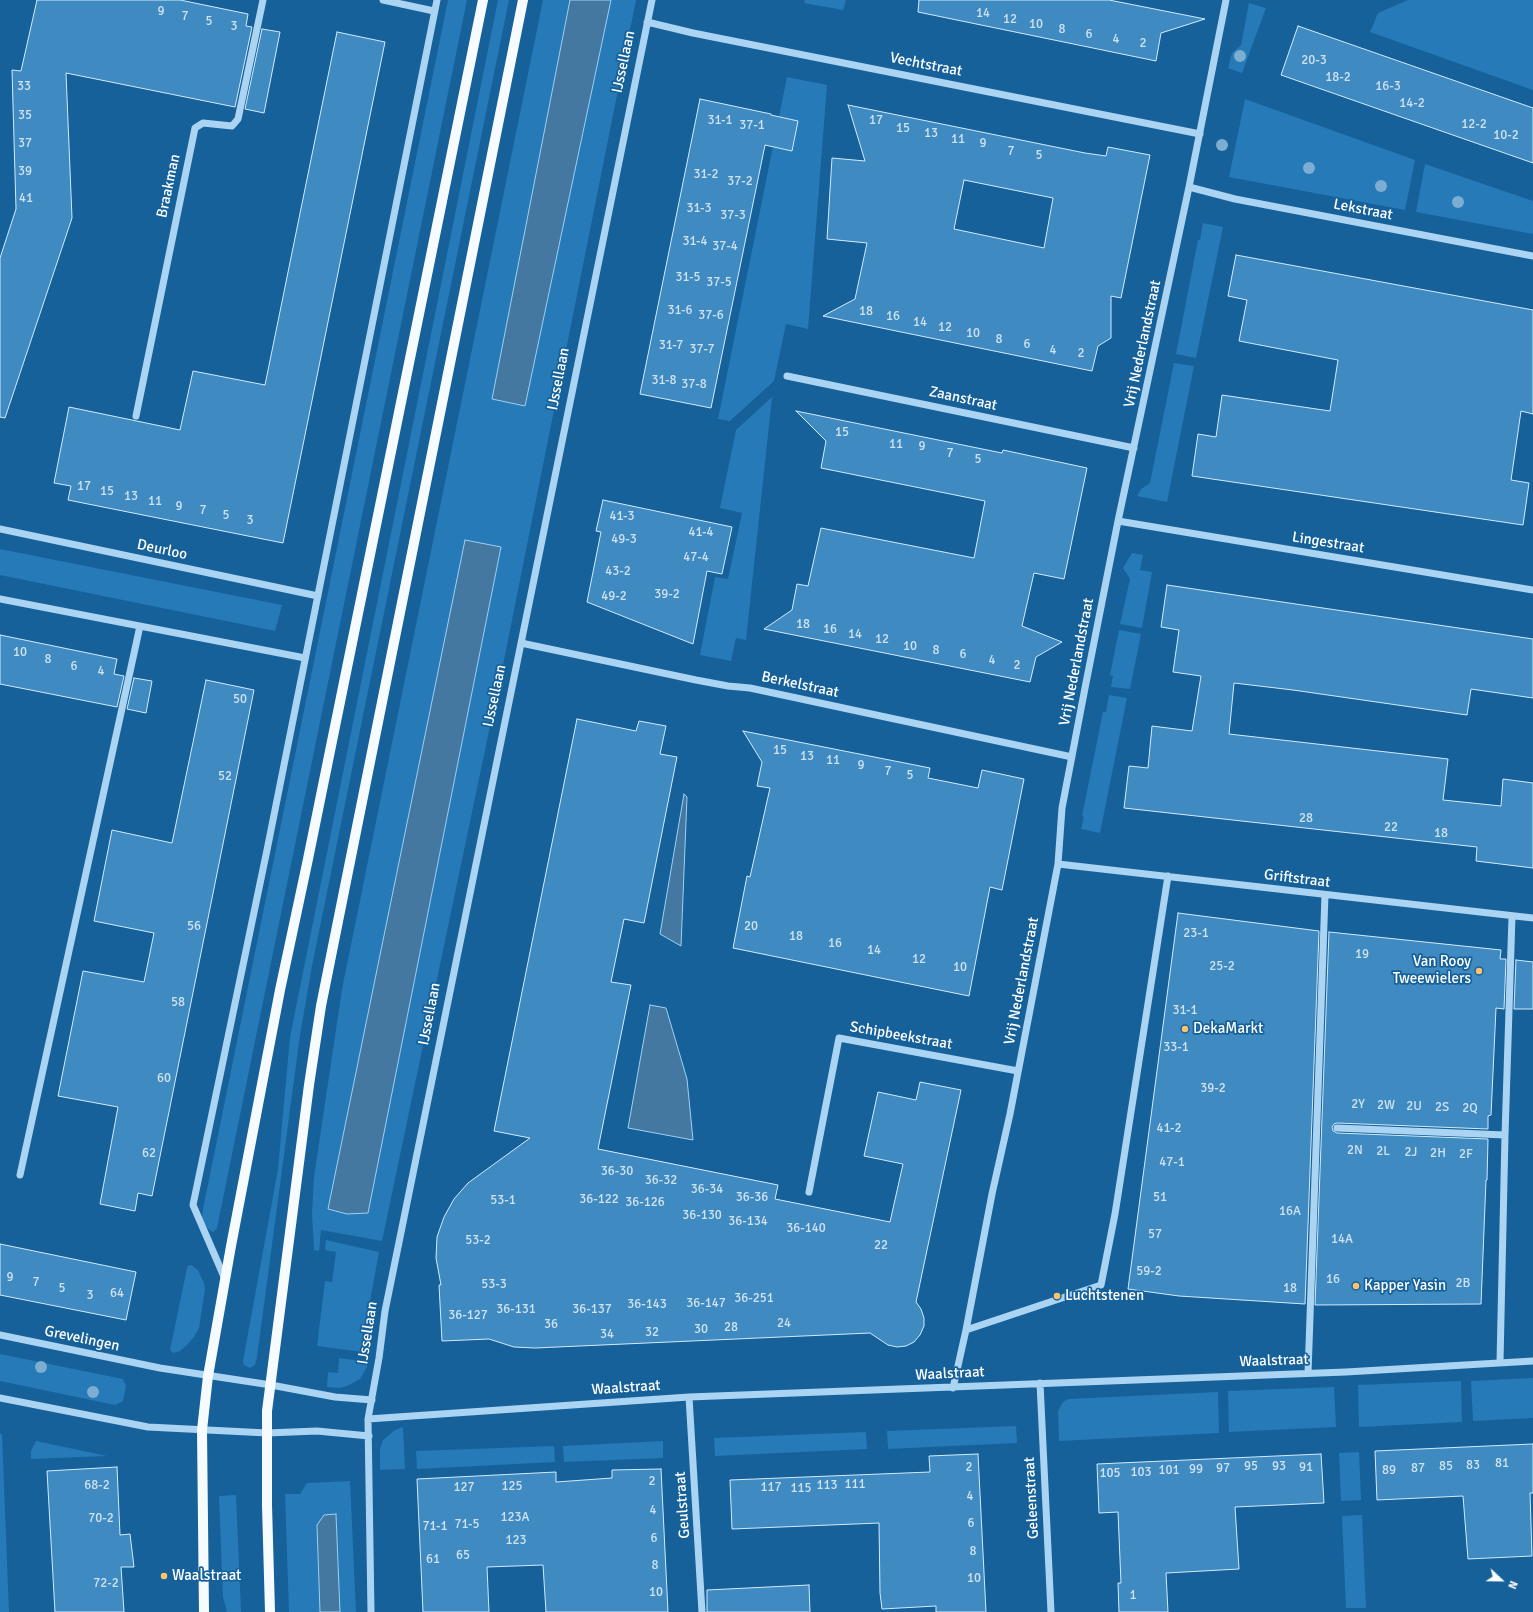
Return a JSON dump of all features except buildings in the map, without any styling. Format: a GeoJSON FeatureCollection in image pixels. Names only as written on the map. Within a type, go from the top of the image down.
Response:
{"type":"FeatureCollection","features":[{"type":"Feature","properties":{"kind":"main road"},"geometry":{"type":"LineString","coordinates":[[204,1612],[202,1430],[208,1376],[280,990],[312,844],[483,0]]}},
{"type":"Feature","properties":{"kind":"main road"},"geometry":{"type":"LineString","coordinates":[[270,1612],[267,1505],[267,1411],[309,1085],[321,1006],[523,0]]}},
{"type":"Feature","properties":{"kind":"street","name":"Braakman"},"geometry":{"type":"LineString","coordinates":[[136,416],[195,128],[204,123],[232,126],[238,119],[263,0]]}},
{"type":"Feature","properties":{"kind":"street"},"geometry":{"type":"LineString","coordinates":[[383,0],[434,11]]}},
{"type":"Feature","properties":{"kind":"street"},"geometry":{"type":"LineString","coordinates":[[225,1280],[193,1205],[267,850],[437,0]]}},
{"type":"Feature","properties":{"kind":"street","name":"IJssellaan"},"geometry":{"type":"LineString","coordinates":[[372,1612],[368,1419],[379,1358],[385,1311],[652,0]]}},
{"type":"Feature","properties":{"kind":"street","name":"Vrij Nederlandstraat"},"geometry":{"type":"LineString","coordinates":[[953,1388],[1010,1114],[1058,864],[1062,808],[1118,521],[1200,134],[1226,0]]}},
{"type":"Feature","properties":{"kind":"street","name":"Vechtstraat"},"geometry":{"type":"LineString","coordinates":[[647,22],[693,33],[1200,134]]}},
{"type":"Feature","properties":{"kind":"street","name":"Lekstraat"},"geometry":{"type":"LineString","coordinates":[[1189,187],[1235,199],[1533,256]]}},
{"type":"Feature","properties":{"kind":"street","name":"Zaanstraat"},"geometry":{"type":"LineString","coordinates":[[787,376],[1134,448]]}},
{"type":"Feature","properties":{"kind":"street","name":"Lingestraat"},"geometry":{"type":"LineString","coordinates":[[1118,521],[1533,590]]}},
{"type":"Feature","properties":{"kind":"street","name":"Deurloo"},"geometry":{"type":"LineString","coordinates":[[0,529],[318,596]]}},
{"type":"Feature","properties":{"kind":"street"},"geometry":{"type":"LineString","coordinates":[[0,600],[305,658]]}},
{"type":"Feature","properties":{"kind":"street"},"geometry":{"type":"LineString","coordinates":[[20,1175],[140,626]]}},
{"type":"Feature","properties":{"kind":"street","name":"Berkelstraat"},"geometry":{"type":"LineString","coordinates":[[521,643],[716,684],[750,688],[1072,756]]}},
{"type":"Feature","properties":{"kind":"street","name":"Griftstraat"},"geometry":{"type":"LineString","coordinates":[[1058,864],[1326,896],[1533,918]]}},
{"type":"Feature","properties":{"kind":"street"},"geometry":{"type":"LineString","coordinates":[[966,1330],[1101,1285],[1116,1206],[1168,876]]}},
{"type":"Feature","properties":{"kind":"street"},"geometry":{"type":"LineString","coordinates":[[1308,1373],[1326,896]]}},
{"type":"Feature","properties":{"kind":"street"},"geometry":{"type":"LineString","coordinates":[[1500,1362],[1512,916]]}},
{"type":"Feature","properties":{"kind":"street","name":"Schipbeekstraat"},"geometry":{"type":"LineString","coordinates":[[809,1192],[839,1038],[1018,1071]]}},
{"type":"Feature","properties":{"kind":"street"},"geometry":{"type":"LineString","coordinates":[[1338,1128],[1505,1135]]}},
{"type":"Feature","properties":{"kind":"street","name":"Grevelingen"},"geometry":{"type":"LineString","coordinates":[[0,1335],[160,1368],[208,1376]]}},
{"type":"Feature","properties":{"kind":"street","name":"Waalstraat"},"geometry":{"type":"LineString","coordinates":[[368,1419],[689,1397],[953,1388],[1040,1383],[1308,1373],[1533,1361]]}},
{"type":"Feature","properties":{"kind":"street"},"geometry":{"type":"LineString","coordinates":[[208,1376],[271,1385],[335,1397],[372,1400]]}},
{"type":"Feature","properties":{"kind":"street","name":"Geleenstraat"},"geometry":{"type":"LineString","coordinates":[[1040,1383],[1051,1612]]}},
{"type":"Feature","properties":{"kind":"street","name":"Geulstraat"},"geometry":{"type":"LineString","coordinates":[[689,1397],[702,1612]]}},
{"type":"Feature","properties":{"kind":"street"},"geometry":{"type":"LineString","coordinates":[[0,1398],[148,1427],[267,1433],[317,1431],[369,1436]]}},
{"type":"Feature","properties":{"kind":"shaded area"},"geometry":{"type":"Polygon","coordinates":[[[448,0],[467,0],[217,1228],[213,1232],[208,1229],[205,1224],[202,1217],[203,1209],[448,0]]]}},
{"type":"Feature","properties":{"kind":"shaded area"},"geometry":{"type":"Polygon","coordinates":[[[498,0],[509,0],[312,966],[300,1035],[257,1357],[255,1365],[250,1368],[244,1365],[243,1361],[278,1169],[290,1037],[498,0]]]}},
{"type":"Feature","properties":{"kind":"shaded area"},"geometry":{"type":"Polygon","coordinates":[[[543,0],[570,0],[492,399],[525,406],[611,0],[636,0],[505,655],[382,1241],[321,1230],[319,1251],[314,1250],[312,1213],[314,1177],[342,989],[543,0]],[[465,541],[328,1209],[347,1214],[368,1213],[501,548],[465,541]]]}},
{"type":"Feature","properties":{"kind":"shaded area"},"geometry":{"type":"Polygon","coordinates":[[[570,0],[611,0],[525,406],[492,399],[570,0]]]}},
{"type":"Feature","properties":{"kind":"shaded area"},"geometry":{"type":"Polygon","coordinates":[[[805,0],[846,0],[843,10],[804,3],[805,0]]]}},
{"type":"Feature","properties":{"kind":"shaded area"},"geometry":{"type":"Polygon","coordinates":[[[1408,0],[1533,0],[1533,90],[1370,32],[1378,13],[1408,0]]]}},
{"type":"Feature","properties":{"kind":"shaded area"},"geometry":{"type":"Polygon","coordinates":[[[1249,3],[1266,8],[1242,73],[1228,68],[1232,53],[1241,45],[1249,3]]]}},
{"type":"Feature","properties":{"kind":"shaded area"},"geometry":{"type":"Polygon","coordinates":[[[787,77],[827,85],[808,329],[786,324],[774,381],[730,421],[718,419],[787,77]]]}},
{"type":"Feature","properties":{"kind":"shaded area"},"geometry":{"type":"Polygon","coordinates":[[[1245,99],[1415,160],[1405,210],[1229,177],[1245,99]]]}},
{"type":"Feature","properties":{"kind":"shaded area"},"geometry":{"type":"Polygon","coordinates":[[[1425,164],[1533,201],[1533,234],[1416,212],[1425,164]]]}},
{"type":"Feature","properties":{"kind":"shaded area"},"geometry":{"type":"Polygon","coordinates":[[[1203,223],[1223,227],[1196,358],[1176,354],[1198,240],[1200,240],[1203,223]]]}},
{"type":"Feature","properties":{"kind":"shaded area"},"geometry":{"type":"Polygon","coordinates":[[[1174,363],[1194,366],[1167,502],[1137,496],[1141,489],[1150,483],[1174,363]]]}},
{"type":"Feature","properties":{"kind":"shaded area"},"geometry":{"type":"Polygon","coordinates":[[[772,397],[746,640],[736,638],[731,661],[700,655],[715,577],[728,579],[742,513],[720,508],[736,430],[772,397]]]}},
{"type":"Feature","properties":{"kind":"shaded area"},"geometry":{"type":"Polygon","coordinates":[[[465,540],[501,547],[368,1213],[347,1214],[328,1209],[465,540]]]}},
{"type":"Feature","properties":{"kind":"shaded area"},"geometry":{"type":"Polygon","coordinates":[[[0,549],[282,605],[275,631],[0,575],[0,549]]]}},
{"type":"Feature","properties":{"kind":"shaded area"},"geometry":{"type":"Polygon","coordinates":[[[1132,553],[1143,555],[1140,570],[1152,572],[1142,628],[1120,624],[1130,579],[1123,568],[1132,553]]]}},
{"type":"Feature","properties":{"kind":"shaded area"},"geometry":{"type":"Polygon","coordinates":[[[1119,630],[1141,634],[1130,689],[1111,687],[1113,676],[1110,675],[1119,630]]]}},
{"type":"Feature","properties":{"kind":"shaded area"},"geometry":{"type":"Polygon","coordinates":[[[1109,695],[1127,698],[1100,833],[1081,829],[1084,817],[1082,816],[1103,712],[1106,712],[1109,695]]]}},
{"type":"Feature","properties":{"kind":"shaded area"},"geometry":{"type":"Polygon","coordinates":[[[684,794],[687,797],[681,946],[660,934],[684,794]]]}},
{"type":"Feature","properties":{"kind":"shaded area"},"geometry":{"type":"Polygon","coordinates":[[[650,1005],[666,1008],[687,1079],[693,1140],[628,1128],[650,1005]]]}},
{"type":"Feature","properties":{"kind":"shaded area"},"geometry":{"type":"Polygon","coordinates":[[[326,1240],[379,1252],[364,1334],[372,1343],[370,1353],[317,1346],[325,1281],[332,1282],[336,1252],[325,1250],[326,1240]]]}},
{"type":"Feature","properties":{"kind":"shaded area"},"geometry":{"type":"Polygon","coordinates":[[[191,1265],[198,1270],[205,1289],[199,1328],[187,1345],[180,1351],[173,1353],[170,1350],[187,1268],[191,1265]]]}},
{"type":"Feature","properties":{"kind":"shaded area"},"geometry":{"type":"Polygon","coordinates":[[[0,1354],[123,1379],[126,1386],[123,1401],[115,1405],[0,1381],[0,1354]]]}},
{"type":"Feature","properties":{"kind":"shaded area"},"geometry":{"type":"Polygon","coordinates":[[[339,1358],[368,1362],[367,1367],[360,1379],[347,1386],[339,1388],[327,1387],[328,1372],[338,1373],[339,1358]]]}},
{"type":"Feature","properties":{"kind":"shaded area"},"geometry":{"type":"Polygon","coordinates":[[[1533,1378],[1533,1418],[1473,1421],[1471,1381],[1533,1378]]]}},
{"type":"Feature","properties":{"kind":"shaded area"},"geometry":{"type":"Polygon","coordinates":[[[1461,1381],[1462,1422],[1359,1427],[1358,1385],[1461,1381]]]}},
{"type":"Feature","properties":{"kind":"shaded area"},"geometry":{"type":"Polygon","coordinates":[[[1334,1387],[1336,1427],[1229,1432],[1228,1391],[1334,1387]]]}},
{"type":"Feature","properties":{"kind":"shaded area"},"geometry":{"type":"Polygon","coordinates":[[[1218,1392],[1219,1433],[1059,1441],[1058,1412],[1062,1403],[1068,1399],[1218,1392]]]}},
{"type":"Feature","properties":{"kind":"shaded area"},"geometry":{"type":"Polygon","coordinates":[[[1016,1426],[1017,1443],[888,1449],[887,1431],[1016,1426]]]}},
{"type":"Feature","properties":{"kind":"shaded area"},"geometry":{"type":"Polygon","coordinates":[[[403,1427],[405,1469],[380,1470],[380,1449],[383,1440],[395,1430],[403,1427]]]}},
{"type":"Feature","properties":{"kind":"shaded area"},"geometry":{"type":"Polygon","coordinates":[[[866,1432],[867,1449],[715,1456],[714,1438],[866,1432]]]}},
{"type":"Feature","properties":{"kind":"shaded area"},"geometry":{"type":"Polygon","coordinates":[[[0,1434],[2,1434],[9,1612],[0,1612],[0,1434]]]}},
{"type":"Feature","properties":{"kind":"shaded area"},"geometry":{"type":"Polygon","coordinates":[[[36,1441],[107,1456],[31,1459],[31,1451],[36,1441]]]}},
{"type":"Feature","properties":{"kind":"shaded area"},"geometry":{"type":"Polygon","coordinates":[[[663,1441],[663,1458],[564,1462],[563,1446],[663,1441]]]}},
{"type":"Feature","properties":{"kind":"shaded area"},"geometry":{"type":"Polygon","coordinates":[[[554,1446],[555,1462],[417,1469],[416,1451],[554,1446]]]}},
{"type":"Feature","properties":{"kind":"shaded area"},"geometry":{"type":"Polygon","coordinates":[[[1359,1452],[1361,1500],[1341,1501],[1339,1453],[1359,1452]]]}},
{"type":"Feature","properties":{"kind":"shaded area"},"geometry":{"type":"Polygon","coordinates":[[[350,1481],[356,1612],[340,1612],[336,1514],[317,1525],[320,1612],[289,1612],[285,1494],[300,1494],[307,1483],[350,1481]]]}},
{"type":"Feature","properties":{"kind":"shaded area"},"geometry":{"type":"Polygon","coordinates":[[[236,1495],[241,1612],[227,1612],[223,1597],[219,1496],[236,1495]]]}},
{"type":"Feature","properties":{"kind":"shaded area"},"geometry":{"type":"Polygon","coordinates":[[[336,1514],[340,1612],[320,1612],[317,1525],[324,1515],[336,1514]]]}},
{"type":"Feature","properties":{"kind":"shaded area"},"geometry":{"type":"Polygon","coordinates":[[[1362,1515],[1366,1608],[1346,1608],[1342,1516],[1362,1515]]]}},
{"type":"Feature","properties":{"kind":"place","name":"Van Rooy Tweewielers"},"geometry":{"type":"Point","coordinates":[1479,971]}},
{"type":"Feature","properties":{"kind":"place","name":"DekaMarkt"},"geometry":{"type":"Point","coordinates":[1185,1029]}},
{"type":"Feature","properties":{"kind":"place","name":"Kapper Yasin"},"geometry":{"type":"Point","coordinates":[1356,1286]}},
{"type":"Feature","properties":{"kind":"place","name":"Luchtstenen"},"geometry":{"type":"Point","coordinates":[1057,1296]}},
{"type":"Feature","properties":{"kind":"place","name":"Waalstraat"},"geometry":{"type":"Point","coordinates":[164,1576]}}]}
